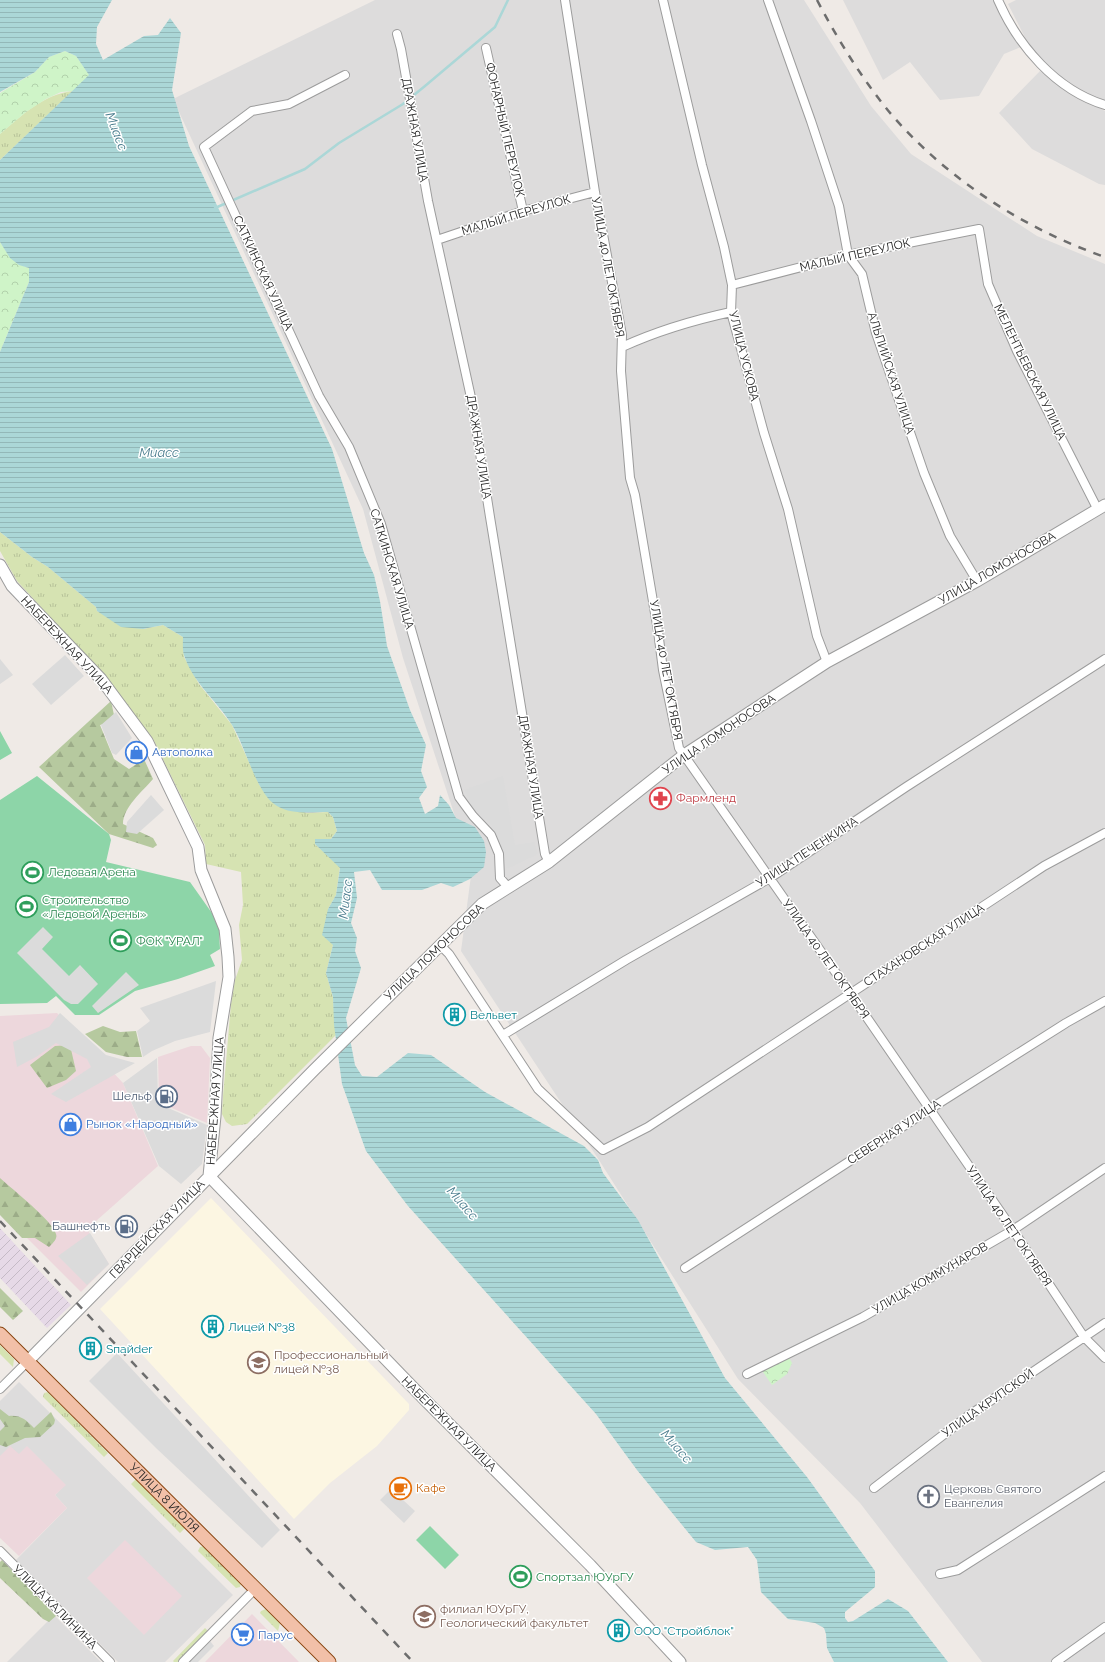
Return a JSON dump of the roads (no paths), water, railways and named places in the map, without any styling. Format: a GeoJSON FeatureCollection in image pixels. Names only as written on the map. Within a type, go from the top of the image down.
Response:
{"type":"FeatureCollection","features":[{"type":"Feature","properties":{"kind":"main road","name":"УЛИЦА 8 ИЮЛЯ"},"geometry":{"type":"LineString","coordinates":[[0,1334],[329,1662]]}},
{"type":"Feature","properties":{"kind":"street","name":"УЛИЦА 40 ЛЕТ ОКТЯБРЯ"},"geometry":{"type":"LineString","coordinates":[[565,0],[595,192],[622,335],[621,371],[630,478],[635,494],[663,670],[679,748],[930,1109],[1084,1337],[1105,1358]]}},
{"type":"Feature","properties":{"kind":"street","name":"УЛИЦА УСКОВА"},"geometry":{"type":"LineString","coordinates":[[663,0],[702,165],[724,247],[732,285],[731,312],[764,433],[788,509],[817,636],[827,662]]}},
{"type":"Feature","properties":{"kind":"street","name":"АЛЬПИЙСКАЯ УЛИЦА"},"geometry":{"type":"LineString","coordinates":[[768,0],[831,179],[839,206],[848,255],[862,274],[876,333],[924,473],[950,536],[977,581]]}},
{"type":"Feature","properties":{"kind":"street"},"geometry":{"type":"LineString","coordinates":[[1002,1],[1025,48],[1038,62],[1065,85],[1105,106]]}},
{"type":"Feature","properties":{"kind":"street","name":"ДРАЖНАЯ УЛИЦА"},"geometry":{"type":"LineString","coordinates":[[397,34],[428,201],[472,402],[545,854],[549,862]]}},
{"type":"Feature","properties":{"kind":"street","name":"ФОНАРНЫЙ ПЕРЕУЛОК"},"geometry":{"type":"LineString","coordinates":[[486,48],[523,211]]}},
{"type":"Feature","properties":{"kind":"street","name":"САТКИНСКАЯ УЛИЦА"},"geometry":{"type":"LineString","coordinates":[[345,75],[289,104],[252,111],[204,147],[319,396],[349,447],[381,524],[459,797],[473,816],[491,835],[499,854],[500,878],[508,887]]}},
{"type":"Feature","properties":{"kind":"street","name":"МАЛЫЙ ПЕРЕУЛОК"},"geometry":{"type":"LineString","coordinates":[[437,240],[523,211],[595,192]]}},
{"type":"Feature","properties":{"kind":"street","name":"МАЛЫЙ ПЕРЕУЛОК"},"geometry":{"type":"LineString","coordinates":[[732,285],[848,255],[979,229]]}},
{"type":"Feature","properties":{"kind":"street","name":"МЕЛЕНТЬЕВСКАЯ УЛИЦА"},"geometry":{"type":"LineString","coordinates":[[979,229],[988,284],[1017,351],[1101,507]]}},
{"type":"Feature","properties":{"kind":"street"},"geometry":{"type":"LineString","coordinates":[[622,347],[640,339],[700,318],[731,312]]}},
{"type":"Feature","properties":{"kind":"street","name":"УЛИЦА ЛОМОНОСОВА"},"geometry":{"type":"LineString","coordinates":[[314,1070],[482,904],[549,862],[684,755],[827,662],[977,581],[1101,507]]}},
{"type":"Feature","properties":{"kind":"street","name":"НАБЕРЕЖНАЯ УЛИЦА"},"geometry":{"type":"LineString","coordinates":[[0,565],[12,586],[101,679],[148,741],[198,847],[201,870],[225,929],[229,976],[219,1038],[215,1116],[209,1176],[426,1401],[590,1565],[680,1662]]}},
{"type":"Feature","properties":{"kind":"street","name":"УЛИЦА ПЕЧЕНКИНА"},"geometry":{"type":"LineString","coordinates":[[503,1034],[626,960],[770,878],[906,787],[1105,659]]}},
{"type":"Feature","properties":{"kind":"street","name":"СТАХАНОВСКАЯ УЛИЦА"},"geometry":{"type":"LineString","coordinates":[[503,1034],[538,1088],[603,1150],[648,1127],[1044,866],[1105,833]]}},
{"type":"Feature","properties":{"kind":"street"},"geometry":{"type":"LineString","coordinates":[[440,945],[449,954],[503,1034]]}},
{"type":"Feature","properties":{"kind":"street","name":"СЕВЕРНАЯ УЛИЦА"},"geometry":{"type":"LineString","coordinates":[[685,1268],[930,1109],[1066,1023],[1105,1001]]}},
{"type":"Feature","properties":{"kind":"street","name":"ГВАРДЕЙСКАЯ УЛИЦА"},"geometry":{"type":"LineString","coordinates":[[0,1389],[314,1070]]}},
{"type":"Feature","properties":{"kind":"street","name":"УЛИЦА КОММУНАРОВ"},"geometry":{"type":"LineString","coordinates":[[746,1374],[863,1317],[1013,1230],[1105,1168]]}},
{"type":"Feature","properties":{"kind":"street","name":"УЛИЦА КРУПСКОЙ"},"geometry":{"type":"LineString","coordinates":[[874,1488],[968,1416],[1105,1323]]}},
{"type":"Feature","properties":{"kind":"street"},"geometry":{"type":"LineString","coordinates":[[940,1574],[958,1570],[1105,1476]]}},
{"type":"Feature","properties":{"kind":"street","name":"УЛИЦА КАЛИНИНА"},"geometry":{"type":"LineString","coordinates":[[0,1551],[110,1662]]}},
{"type":"Feature","properties":{"kind":"street"},"geometry":{"type":"LineString","coordinates":[[183,1662],[256,1588]]}},
{"type":"Feature","properties":{"kind":"street"},"geometry":{"type":"LineString","coordinates":[[1056,1662],[1105,1627]]}},
{"type":"Feature","properties":{"kind":"water","name":"Миасс"},"geometry":{"type":"Polygon","coordinates":[[[0,0],[112,0],[97,27],[96,44],[103,60],[144,36],[158,35],[170,18],[181,33],[172,90],[189,146],[332,449],[364,553],[374,575],[380,601],[387,646],[410,710],[426,745],[421,771],[427,787],[419,798],[425,814],[438,806],[440,795],[449,805],[456,818],[475,827],[484,841],[486,852],[484,867],[470,879],[453,887],[441,883],[422,890],[382,890],[370,870],[354,872],[357,898],[351,923],[357,938],[355,951],[361,968],[346,1018],[355,1065],[362,1076],[377,1077],[408,1053],[431,1055],[485,1092],[584,1146],[598,1160],[603,1173],[638,1220],[725,1378],[807,1477],[875,1571],[875,1587],[845,1612],[845,1618],[848,1622],[853,1621],[888,1599],[908,1611],[948,1662],[834,1662],[827,1648],[824,1628],[815,1623],[788,1619],[761,1592],[757,1560],[748,1547],[715,1550],[696,1542],[637,1470],[596,1414],[408,1206],[366,1151],[342,1084],[334,1025],[333,997],[326,973],[333,945],[322,935],[328,909],[336,895],[340,868],[315,844],[315,839],[331,839],[337,831],[333,817],[328,812],[289,811],[277,806],[270,800],[257,781],[232,725],[189,668],[183,653],[183,637],[163,625],[143,629],[121,627],[97,611],[96,607],[48,567],[32,557],[0,532],[0,352],[29,282],[29,268],[19,265],[10,258],[0,242],[0,160],[89,75],[76,56],[65,51],[49,57],[35,72],[0,92],[0,0]]]}},
{"type":"Feature","properties":{"kind":"waterway"},"geometry":{"type":"LineString","coordinates":[[215,208],[305,169],[339,143],[403,104],[495,27],[508,0]]}},
{"type":"Feature","properties":{"kind":"railway"},"geometry":{"type":"LineString","coordinates":[[817,0],[851,59],[880,101],[913,138],[937,160],[962,180],[1016,217],[1045,232],[1105,257]]}},
{"type":"Feature","properties":{"kind":"railway"},"geometry":{"type":"LineString","coordinates":[[0,1221],[413,1662]]}},
{"type":"Feature","properties":{"kind":"place","name":"Автополка"},"geometry":{"type":"Point","coordinates":[137,752]}},
{"type":"Feature","properties":{"kind":"place","name":"Фармленд"},"geometry":{"type":"Point","coordinates":[661,798]}},
{"type":"Feature","properties":{"kind":"place","name":"Ледовая Арена"},"geometry":{"type":"Point","coordinates":[32,872]}},
{"type":"Feature","properties":{"kind":"place","name":"Строительство «Ледовой Арены»"},"geometry":{"type":"Point","coordinates":[27,907]}},
{"type":"Feature","properties":{"kind":"place","name":"ФОК \"УРАЛ\""},"geometry":{"type":"Point","coordinates":[120,941]}},
{"type":"Feature","properties":{"kind":"place","name":"Вельвет"},"geometry":{"type":"Point","coordinates":[455,1015]}},
{"type":"Feature","properties":{"kind":"place","name":"Шельф"},"geometry":{"type":"Point","coordinates":[167,1096]}},
{"type":"Feature","properties":{"kind":"place","name":"Рынок «Народный»"},"geometry":{"type":"Point","coordinates":[70,1124]}},
{"type":"Feature","properties":{"kind":"place","name":"Башнефть"},"geometry":{"type":"Point","coordinates":[126,1226]}},
{"type":"Feature","properties":{"kind":"place","name":"Лицей №38"},"geometry":{"type":"Point","coordinates":[212,1327]}},
{"type":"Feature","properties":{"kind":"place","name":"Sпайder"},"geometry":{"type":"Point","coordinates":[90,1349]}},
{"type":"Feature","properties":{"kind":"place","name":"Профессиональный лицей №38"},"geometry":{"type":"Point","coordinates":[259,1362]}},
{"type":"Feature","properties":{"kind":"place","name":"Кафе"},"geometry":{"type":"Point","coordinates":[401,1488]}},
{"type":"Feature","properties":{"kind":"place","name":"Церковь Святого Евангелия"},"geometry":{"type":"Point","coordinates":[928,1496]}},
{"type":"Feature","properties":{"kind":"place","name":"Спортзал ЮУрГУ"},"geometry":{"type":"Point","coordinates":[520,1577]}},
{"type":"Feature","properties":{"kind":"place","name":"филиал ЮУрГУ, Геологический факультет"},"geometry":{"type":"Point","coordinates":[424,1616]}},
{"type":"Feature","properties":{"kind":"place","name":"ООО \"Стройблок\""},"geometry":{"type":"Point","coordinates":[619,1631]}},
{"type":"Feature","properties":{"kind":"place","name":"Парус"},"geometry":{"type":"Point","coordinates":[243,1635]}}]}
